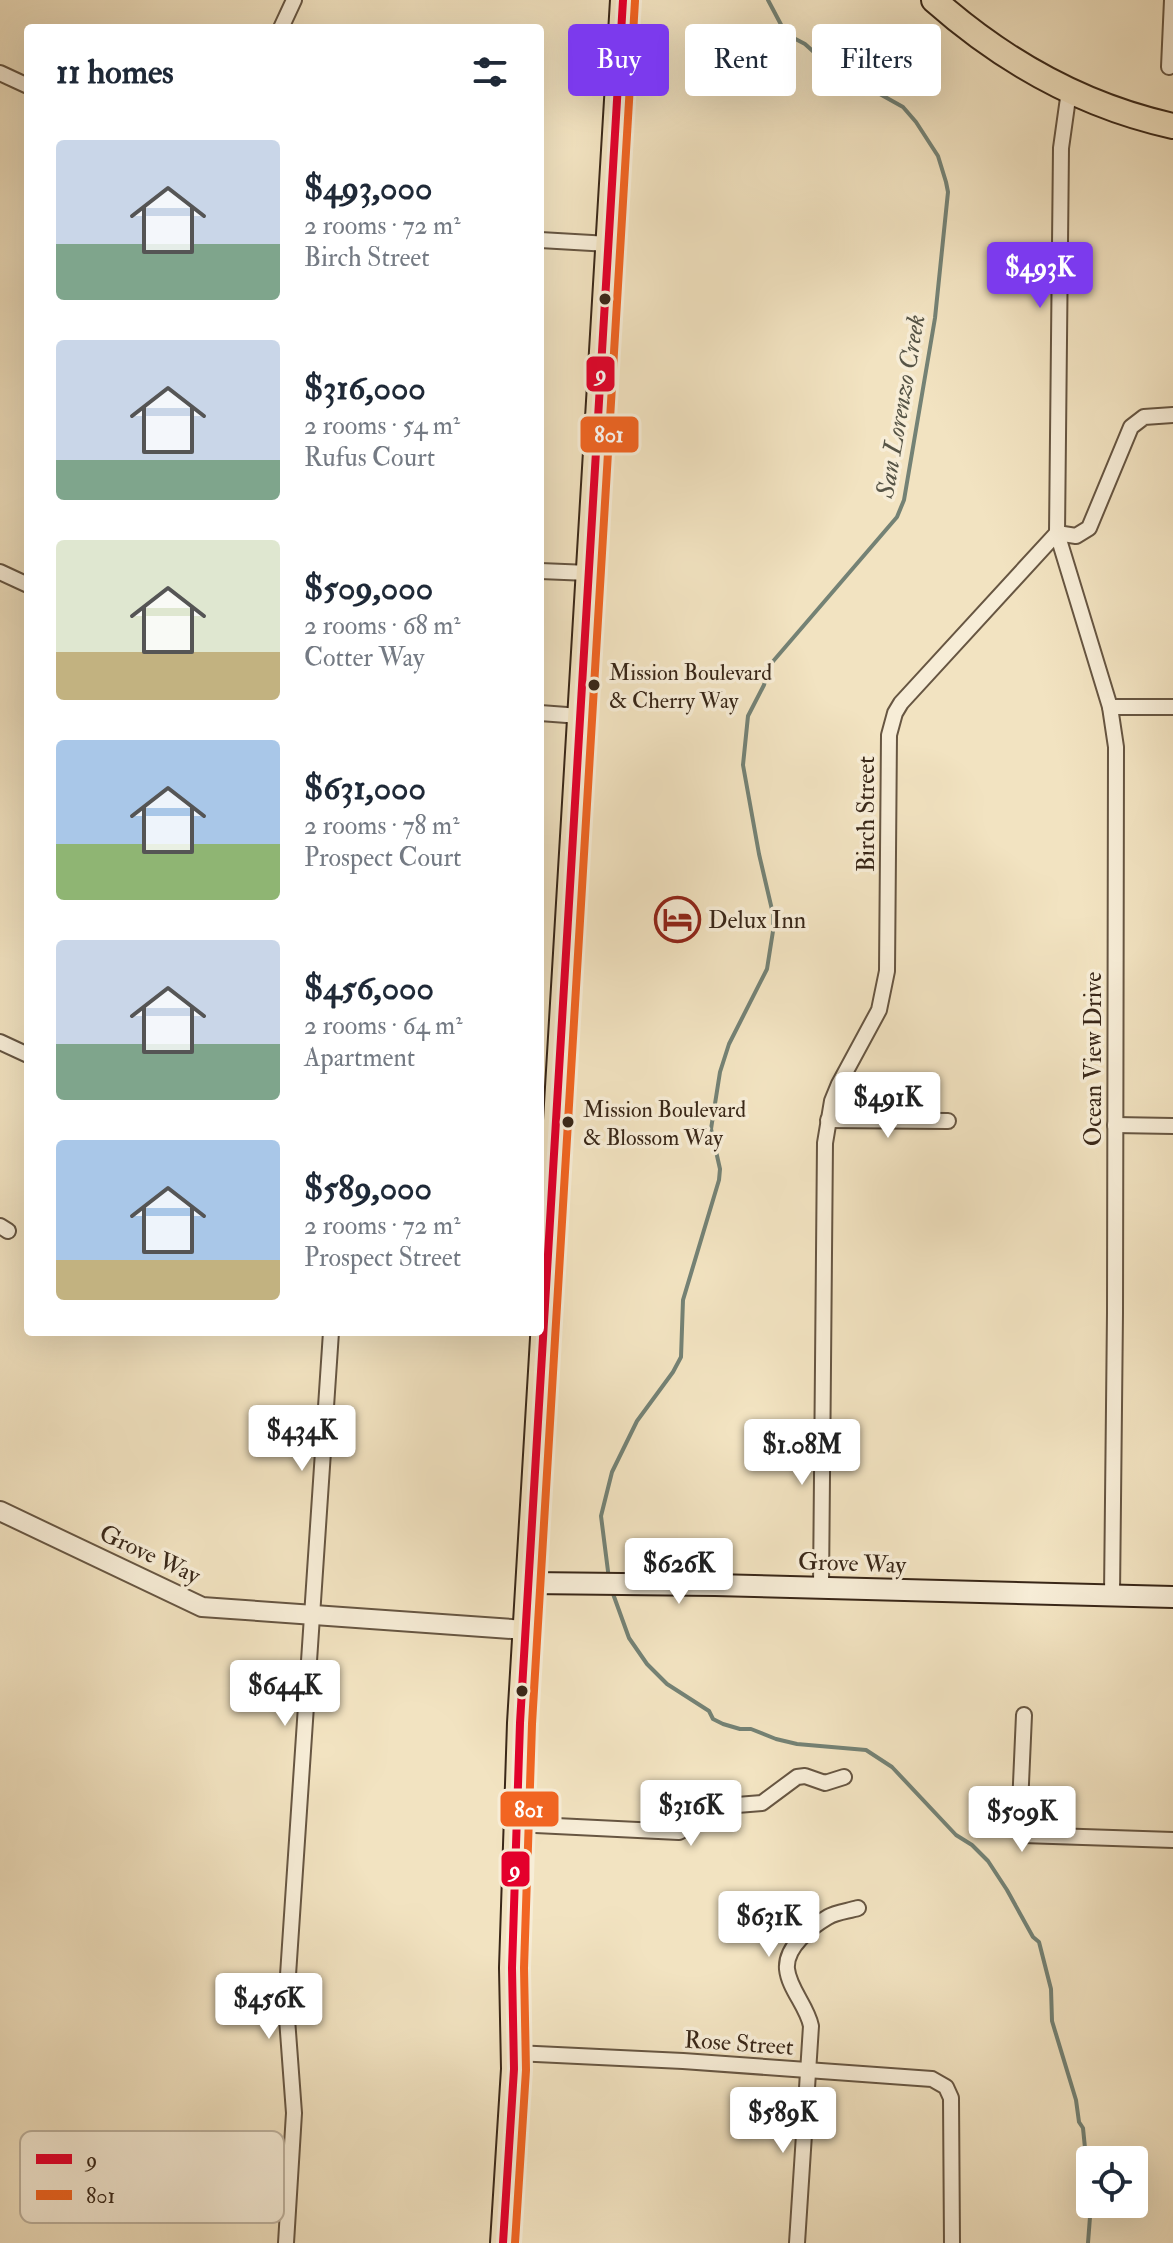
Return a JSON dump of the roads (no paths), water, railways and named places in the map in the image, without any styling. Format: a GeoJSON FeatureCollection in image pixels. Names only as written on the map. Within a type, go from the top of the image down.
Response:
{"type":"FeatureCollection","features":[{"type":"Feature","properties":{"kind":"main road"},"geometry":{"type":"LineString","coordinates":[[544,1205],[547,1129],[580,716],[623,0]]}},
{"type":"Feature","properties":{"kind":"main road"},"geometry":{"type":"LineString","coordinates":[[934,0],[992,47],[1069,91],[1119,112],[1173,126]]}},
{"type":"Feature","properties":{"kind":"main road"},"geometry":{"type":"LineString","coordinates":[[503,2243],[515,2053],[512,1968],[515,1824],[539,1336]]}},
{"type":"Feature","properties":{"kind":"main road","name":"Grove Way"},"geometry":{"type":"LineString","coordinates":[[529,1583],[1173,1597]]}},
{"type":"Feature","properties":{"kind":"street"},"geometry":{"type":"LineString","coordinates":[[283,24],[294,0]]}},
{"type":"Feature","properties":{"kind":"street"},"geometry":{"type":"LineString","coordinates":[[1169,67],[1172,0]]}},
{"type":"Feature","properties":{"kind":"street"},"geometry":{"type":"LineString","coordinates":[[0,73],[24,84]]}},
{"type":"Feature","properties":{"kind":"street"},"geometry":{"type":"LineString","coordinates":[[1069,91],[1061,148],[1057,533],[1076,536],[1094,521],[1131,427],[1144,417],[1173,415]]}},
{"type":"Feature","properties":{"kind":"street"},"geometry":{"type":"LineString","coordinates":[[544,240],[609,244]]}},
{"type":"Feature","properties":{"kind":"street","name":"Ocean View Drive"},"geometry":{"type":"LineString","coordinates":[[1057,533],[1110,707],[1116,747],[1112,1595]]}},
{"type":"Feature","properties":{"kind":"street","name":"Birch Street"},"geometry":{"type":"LineString","coordinates":[[821,1587],[824,1165],[828,1120],[839,1084],[872,1027],[884,992],[887,971],[889,735],[895,713],[1057,533]]}},
{"type":"Feature","properties":{"kind":"street"},"geometry":{"type":"LineString","coordinates":[[544,571],[589,573]]}},
{"type":"Feature","properties":{"kind":"street"},"geometry":{"type":"LineString","coordinates":[[0,572],[24,583]]}},
{"type":"Feature","properties":{"kind":"street"},"geometry":{"type":"LineString","coordinates":[[1110,707],[1173,707]]}},
{"type":"Feature","properties":{"kind":"street"},"geometry":{"type":"LineString","coordinates":[[544,713],[580,716]]}},
{"type":"Feature","properties":{"kind":"street"},"geometry":{"type":"LineString","coordinates":[[0,1042],[24,1053]]}},
{"type":"Feature","properties":{"kind":"street"},"geometry":{"type":"LineString","coordinates":[[828,1120],[948,1121]]}},
{"type":"Feature","properties":{"kind":"street"},"geometry":{"type":"LineString","coordinates":[[1115,1125],[1173,1126]]}},
{"type":"Feature","properties":{"kind":"street"},"geometry":{"type":"LineString","coordinates":[[286,2243],[294,2113],[286,2005],[331,1336]]}},
{"type":"Feature","properties":{"kind":"street","name":"Grove Way"},"geometry":{"type":"LineString","coordinates":[[0,1511],[194,1605],[312,1617],[526,1630]]}},
{"type":"Feature","properties":{"kind":"street"},"geometry":{"type":"LineString","coordinates":[[1024,1715],[1019,1829],[1023,1835],[1173,1840]]}},
{"type":"Feature","properties":{"kind":"street"},"geometry":{"type":"LineString","coordinates":[[515,1824],[679,1832],[731,1806],[762,1803],[797,1777],[805,1776],[825,1783],[844,1777]]}},
{"type":"Feature","properties":{"kind":"street"},"geometry":{"type":"LineString","coordinates":[[797,2243],[811,2026],[807,2009],[791,1982],[787,1968],[789,1953],[799,1940],[830,1916],[858,1908]]}},
{"type":"Feature","properties":{"kind":"street","name":"Rose Street"},"geometry":{"type":"LineString","coordinates":[[515,2053],[932,2079],[946,2087],[950,2098],[952,2243]]}},
{"type":"Feature","properties":{"kind":"waterway","name":"San Lorenzo Creek"},"geometry":{"type":"LineString","coordinates":[[609,1579],[601,1516],[612,1472],[637,1421],[681,1357],[683,1300],[719,1180],[720,1169],[711,1129],[720,1072],[729,1044],[767,969],[773,914],[743,765],[748,716],[764,685],[769,666],[897,517],[904,500],[935,318],[948,192],[938,156],[903,107],[853,79],[825,57],[786,34],[768,0]]}},
{"type":"Feature","properties":{"kind":"waterway","name":"San Lorenzo Creek"},"geometry":{"type":"LineString","coordinates":[[612,1591],[629,1638],[647,1664],[667,1684],[709,1711],[713,1719],[797,1744],[866,1750],[892,1767],[956,1835],[988,1861],[1033,1937],[1039,1942],[1051,1989],[1052,2021],[1076,2100],[1085,2146]]}},
{"type":"Feature","properties":{"kind":"waterway","name":"San Lorenzo Creek"},"geometry":{"type":"LineString","coordinates":[[1088,2243],[1090,2218]]}},
{"type":"Feature","properties":{"kind":"place","name":"Mission Boulevard & Cherry Way"},"geometry":{"type":"Point","coordinates":[594,685]}},
{"type":"Feature","properties":{"kind":"place","name":"Delux Inn"},"geometry":{"type":"Point","coordinates":[677,920]}},
{"type":"Feature","properties":{"kind":"place","name":"Mission Boulevard & Blossom Way"},"geometry":{"type":"Point","coordinates":[568,1122]}}]}
